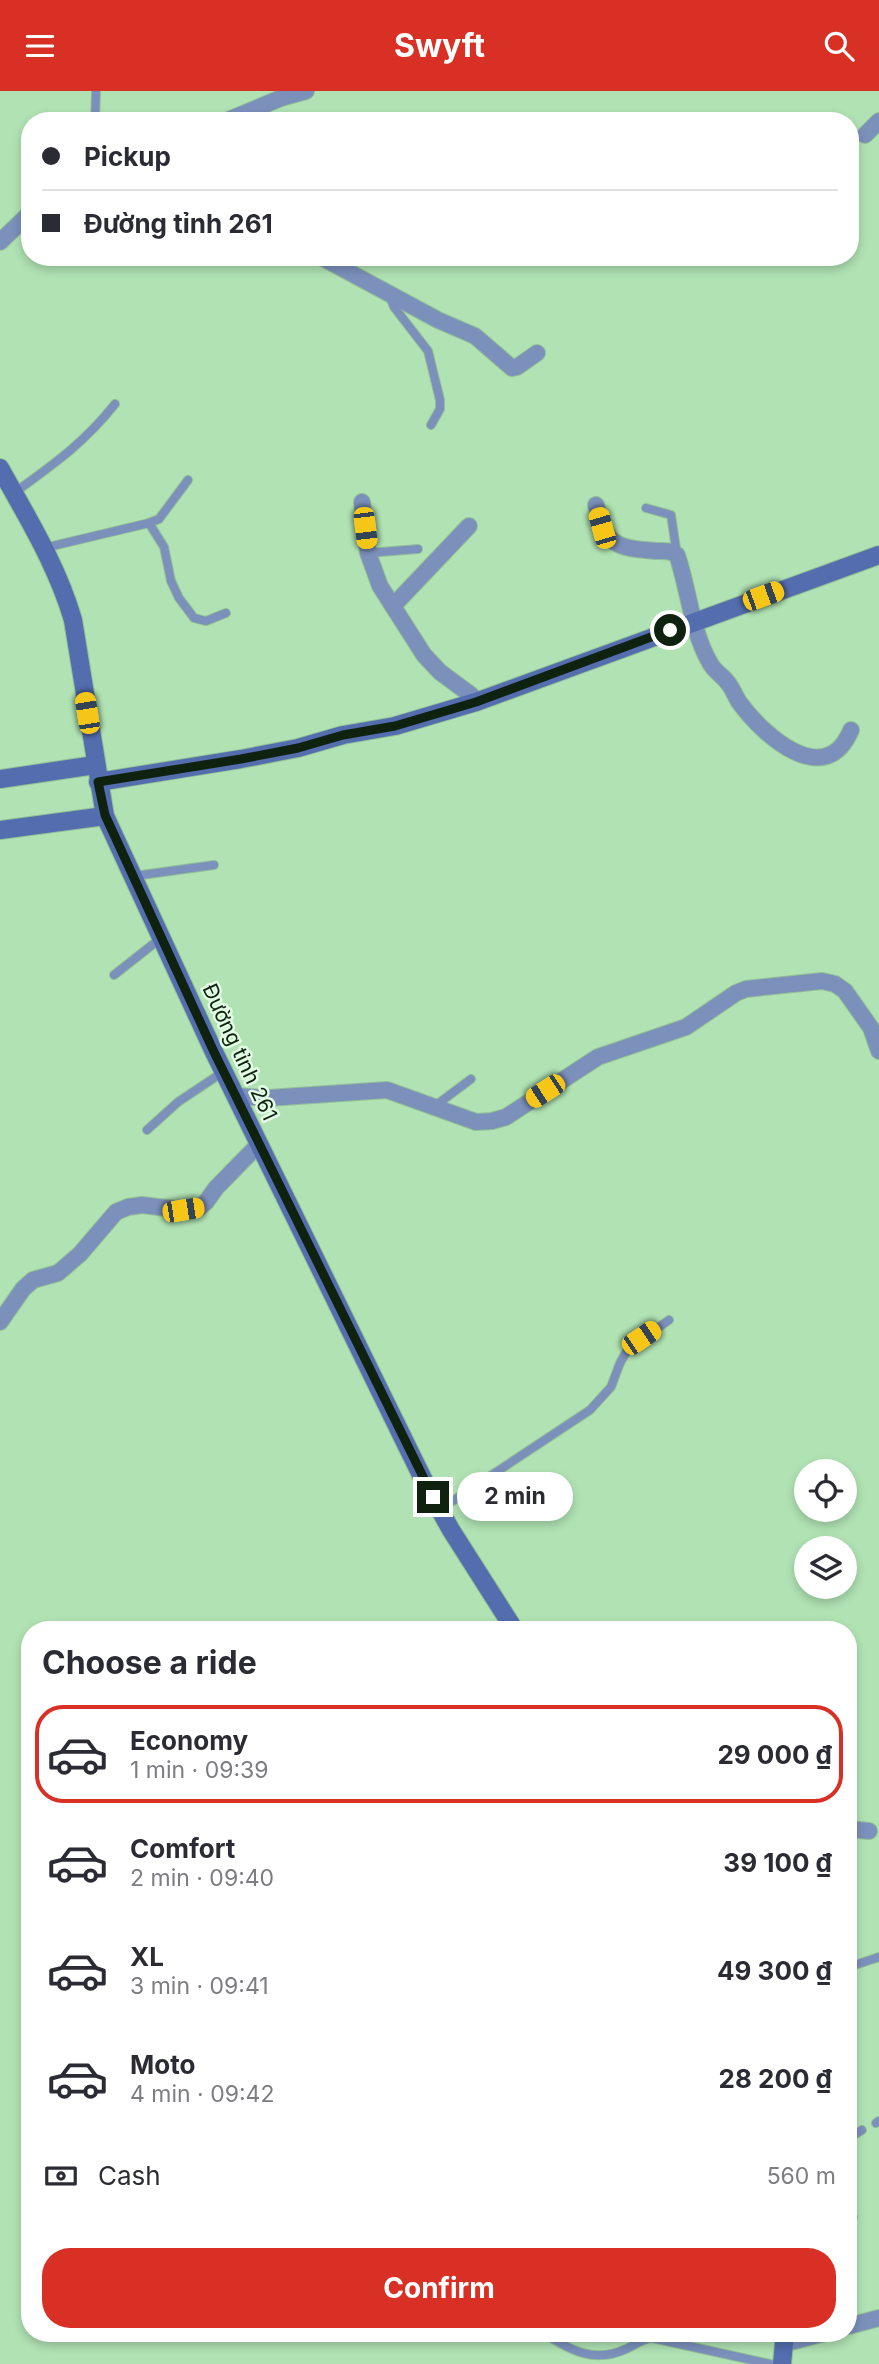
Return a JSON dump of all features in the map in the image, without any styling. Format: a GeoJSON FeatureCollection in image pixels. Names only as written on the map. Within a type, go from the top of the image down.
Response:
{"type":"FeatureCollection","features":[{"type":"Feature","properties":{"kind":"main road","name":"Đường tỉnh 261"},"geometry":{"type":"LineString","coordinates":[[0,468],[65,592],[73,619],[105,815],[223,1072],[439,1510],[509,1621]]}},
{"type":"Feature","properties":{"kind":"main road"},"geometry":{"type":"LineString","coordinates":[[0,779],[241,759],[395,726],[476,702],[879,555]]}},
{"type":"Feature","properties":{"kind":"main road"},"geometry":{"type":"LineString","coordinates":[[0,830],[105,815]]}},
{"type":"Feature","properties":{"kind":"main road"},"geometry":{"type":"LineString","coordinates":[[782,2364],[784,2342]]}},
{"type":"Feature","properties":{"kind":"street"},"geometry":{"type":"LineString","coordinates":[[248,112],[306,91]]}},
{"type":"Feature","properties":{"kind":"street"},"geometry":{"type":"LineString","coordinates":[[865,135],[879,121]]}},
{"type":"Feature","properties":{"kind":"street"},"geometry":{"type":"LineString","coordinates":[[0,241],[21,221]]}},
{"type":"Feature","properties":{"kind":"street"},"geometry":{"type":"LineString","coordinates":[[337,266],[389,295],[475,336],[512,368],[537,353]]}},
{"type":"Feature","properties":{"kind":"street"},"geometry":{"type":"LineString","coordinates":[[362,502],[368,554],[380,586],[424,656],[476,702]]}},
{"type":"Feature","properties":{"kind":"street"},"geometry":{"type":"LineString","coordinates":[[596,505],[606,535],[613,542],[639,549],[670,551],[677,555],[694,621],[711,665],[728,682],[751,717],[784,747],[806,756],[821,757],[842,744],[851,730]]}},
{"type":"Feature","properties":{"kind":"street"},"geometry":{"type":"LineString","coordinates":[[393,606],[469,527]]}},
{"type":"Feature","properties":{"kind":"street"},"geometry":{"type":"LineString","coordinates":[[236,1096],[268,1098],[387,1090],[476,1122],[492,1121],[506,1117],[598,1057],[686,1027],[736,993],[746,989],[822,981],[835,984],[845,991],[871,1028],[879,1051]]}},
{"type":"Feature","properties":{"kind":"street"},"geometry":{"type":"LineString","coordinates":[[0,1322],[23,1289],[33,1280],[58,1273],[80,1254],[116,1212],[142,1205],[183,1210],[199,1208],[259,1144]]}},
{"type":"Feature","properties":{"kind":"street"},"geometry":{"type":"LineString","coordinates":[[857,1830],[869,1831]]}},
{"type":"Feature","properties":{"kind":"street"},"geometry":{"type":"LineString","coordinates":[[857,2324],[879,2318]]}},
{"type":"Feature","properties":{"kind":"lane"},"geometry":{"type":"LineString","coordinates":[[95,112],[96,91]]}},
{"type":"Feature","properties":{"kind":"lane"},"geometry":{"type":"LineString","coordinates":[[389,295],[394,307],[428,351],[440,400],[440,409],[431,425]]}},
{"type":"Feature","properties":{"kind":"lane"},"geometry":{"type":"LineString","coordinates":[[14,493],[76,447],[93,432],[115,404]]}},
{"type":"Feature","properties":{"kind":"lane"},"geometry":{"type":"LineString","coordinates":[[44,548],[159,519],[188,480]]}},
{"type":"Feature","properties":{"kind":"lane"},"geometry":{"type":"LineString","coordinates":[[646,508],[671,515],[677,555]]}},
{"type":"Feature","properties":{"kind":"lane"},"geometry":{"type":"LineString","coordinates":[[149,523],[164,547],[179,598],[194,618],[206,621],[226,613]]}},
{"type":"Feature","properties":{"kind":"lane"},"geometry":{"type":"LineString","coordinates":[[368,554],[418,549]]}},
{"type":"Feature","properties":{"kind":"lane"},"geometry":{"type":"LineString","coordinates":[[134,876],[214,865]]}},
{"type":"Feature","properties":{"kind":"lane"},"geometry":{"type":"LineString","coordinates":[[114,975],[161,938]]}},
{"type":"Feature","properties":{"kind":"lane"},"geometry":{"type":"LineString","coordinates":[[147,1130],[178,1102],[223,1072]]}},
{"type":"Feature","properties":{"kind":"lane"},"geometry":{"type":"LineString","coordinates":[[435,1106],[471,1079]]}},
{"type":"Feature","properties":{"kind":"lane"},"geometry":{"type":"LineString","coordinates":[[439,1510],[590,1410],[611,1387],[628,1349],[669,1319]]}},
{"type":"Feature","properties":{"kind":"lane"},"geometry":{"type":"LineString","coordinates":[[857,1964],[879,1957]]}},
{"type":"Feature","properties":{"kind":"lane"},"geometry":{"type":"LineString","coordinates":[[857,2133],[862,2130]]}},
{"type":"Feature","properties":{"kind":"lane"},"geometry":{"type":"LineString","coordinates":[[560,2342],[591,2357],[611,2355],[639,2342]]}},
{"type":"Feature","properties":{"kind":"lane"},"geometry":{"type":"LineString","coordinates":[[670,2342],[770,2364]]}},
{"type":"Feature","properties":{"kind":"route"},"geometry":{"type":"LineString","coordinates":[[433,1497],[214,1052],[105,815],[98,782],[241,759],[395,726],[476,702],[670,630]]}}]}
